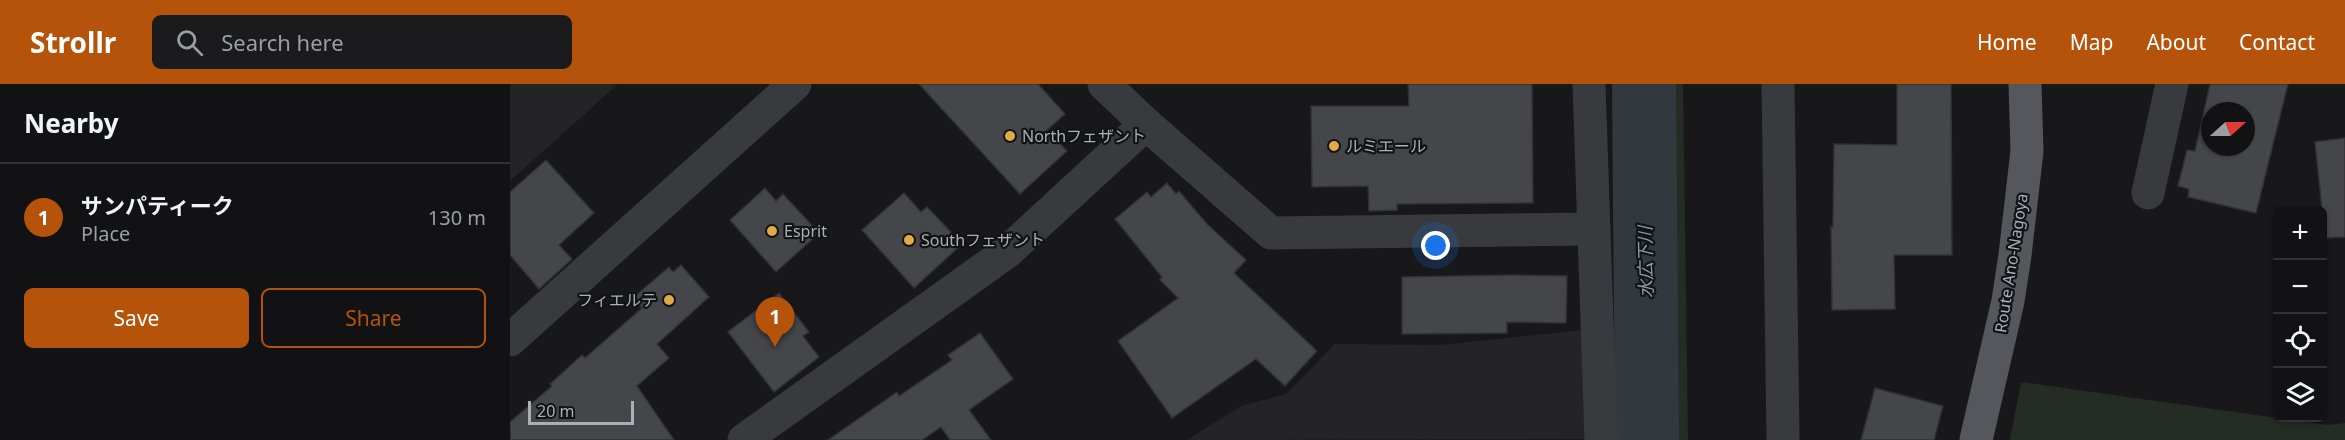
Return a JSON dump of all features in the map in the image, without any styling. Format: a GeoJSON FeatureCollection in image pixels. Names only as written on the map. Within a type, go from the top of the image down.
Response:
{"type":"FeatureCollection","features":[{"type":"Feature","properties":{"kind":"main road","name":"Route Ano-Nagoya"},"geometry":{"type":"LineString","coordinates":[[1976,440],[2008,301],[2015,255],[2027,151],[2025,84]]}},
{"type":"Feature","properties":{"kind":"street"},"geometry":{"type":"LineString","coordinates":[[510,340],[795,84]]}},
{"type":"Feature","properties":{"kind":"street"},"geometry":{"type":"LineString","coordinates":[[1104,84],[1146,124],[1271,233],[1594,229]]}},
{"type":"Feature","properties":{"kind":"street"},"geometry":{"type":"LineString","coordinates":[[1589,84],[1601,440]]}},
{"type":"Feature","properties":{"kind":"street"},"geometry":{"type":"LineString","coordinates":[[1778,84],[1784,440]]}},
{"type":"Feature","properties":{"kind":"street"},"geometry":{"type":"LineString","coordinates":[[2148,193],[2172,84]]}},
{"type":"Feature","properties":{"kind":"street"},"geometry":{"type":"LineString","coordinates":[[744,440],[1007,252],[1146,124]]}},
{"type":"Feature","properties":{"kind":"shaded area"},"geometry":{"type":"Polygon","coordinates":[[[510,84],[618,84],[510,181],[510,84]]]}},
{"type":"Feature","properties":{"kind":"shaded area"},"geometry":{"type":"Polygon","coordinates":[[[1653,84],[1683,84],[1688,440],[1656,440],[1653,84]]]}},
{"type":"Feature","properties":{"kind":"shaded area"},"geometry":{"type":"Polygon","coordinates":[[[1583,330],[1589,439],[1187,440],[1241,406],[1286,394],[1335,344],[1439,345],[1583,330]]]}},
{"type":"Feature","properties":{"kind":"shaded area"},"geometry":{"type":"Polygon","coordinates":[[[2021,382],[2273,417],[2273,422],[2307,422],[2328,425],[2345,423],[2345,440],[2010,440],[2021,382]]]}},
{"type":"Feature","properties":{"kind":"building","name":"Northフェザント"},"geometry":{"type":"Polygon","coordinates":[[[919,84],[1038,84],[1065,114],[1047,130],[1067,151],[1020,194],[919,84]]]}},
{"type":"Feature","properties":{"kind":"building"},"geometry":{"type":"Polygon","coordinates":[[[1408,84],[1532,84],[1533,203],[1397,204],[1397,210],[1369,211],[1368,186],[1312,187],[1311,106],[1409,106],[1408,84]]]}},
{"type":"Feature","properties":{"kind":"building"},"geometry":{"type":"Polygon","coordinates":[[[1897,84],[1951,84],[1952,255],[1894,255],[1895,309],[1832,310],[1831,227],[1833,227],[1834,144],[1897,145],[1897,84]]]}},
{"type":"Feature","properties":{"kind":"building"},"geometry":{"type":"Polygon","coordinates":[[[2210,84],[2288,84],[2256,213],[2188,197],[2189,189],[2178,186],[2187,150],[2195,151],[2201,124],[2201,156],[2255,156],[2255,102],[2206,102],[2210,84]]]}},
{"type":"Feature","properties":{"kind":"building"},"geometry":{"type":"Polygon","coordinates":[[[2345,138],[2345,237],[2327,238],[2327,206],[2322,206],[2315,142],[2345,138]]]}},
{"type":"Feature","properties":{"kind":"building"},"geometry":{"type":"Polygon","coordinates":[[[546,160],[594,213],[559,245],[572,259],[539,289],[510,255],[510,192],[546,160]]]}},
{"type":"Feature","properties":{"kind":"building"},"geometry":{"type":"Polygon","coordinates":[[[1167,183],[1176,194],[1179,191],[1207,224],[1246,260],[1234,273],[1317,351],[1285,386],[1256,359],[1172,418],[1118,341],[1178,298],[1160,280],[1162,277],[1115,219],[1147,192],[1151,197],[1167,183]]]}},
{"type":"Feature","properties":{"kind":"building","name":"Esprit"},"geometry":{"type":"Polygon","coordinates":[[[765,188],[776,201],[783,194],[819,233],[776,272],[730,220],[765,188]]]}},
{"type":"Feature","properties":{"kind":"building","name":"Southフェザント"},"geometry":{"type":"Polygon","coordinates":[[[904,193],[921,212],[927,207],[962,244],[914,288],[862,230],[904,193]]]}},
{"type":"Feature","properties":{"kind":"building"},"geometry":{"type":"Polygon","coordinates":[[[681,265],[709,297],[657,344],[669,358],[637,386],[674,440],[510,440],[510,422],[552,386],[550,384],[582,355],[585,358],[642,308],[633,298],[669,267],[673,272],[681,265]]]}},
{"type":"Feature","properties":{"kind":"building"},"geometry":{"type":"Polygon","coordinates":[[[1567,276],[1566,323],[1507,322],[1507,333],[1402,334],[1402,277],[1567,276]]]}},
{"type":"Feature","properties":{"kind":"building"},"geometry":{"type":"Polygon","coordinates":[[[779,293],[809,332],[803,336],[819,357],[774,392],[728,332],[779,293]]]}},
{"type":"Feature","properties":{"kind":"building"},"geometry":{"type":"Polygon","coordinates":[[[980,333],[1013,379],[969,410],[991,440],[950,440],[941,427],[922,440],[828,440],[897,392],[899,396],[952,360],[948,355],[980,333]]]}},
{"type":"Feature","properties":{"kind":"building"},"geometry":{"type":"Polygon","coordinates":[[[1875,388],[1943,406],[1934,440],[1861,440],[1875,388]]]}},
{"type":"Feature","properties":{"kind":"waterway","name":"水広下川"},"geometry":{"type":"LineString","coordinates":[[1644,84],[1647,440]]}},
{"type":"Feature","properties":{"kind":"place","name":"Northフェザント"},"geometry":{"type":"Point","coordinates":[1010,136]}},
{"type":"Feature","properties":{"kind":"place","name":"ルミエール"},"geometry":{"type":"Point","coordinates":[1334,146]}},
{"type":"Feature","properties":{"kind":"place","name":"Esprit"},"geometry":{"type":"Point","coordinates":[772,231]}},
{"type":"Feature","properties":{"kind":"place","name":"Southフェザント"},"geometry":{"type":"Point","coordinates":[909,240]}},
{"type":"Feature","properties":{"kind":"place","name":"フィエルテ"},"geometry":{"type":"Point","coordinates":[669,300]}},
{"type":"Feature","properties":{"kind":"place","name":"サンパティーク"},"geometry":{"type":"Point","coordinates":[775,347]}}]}
